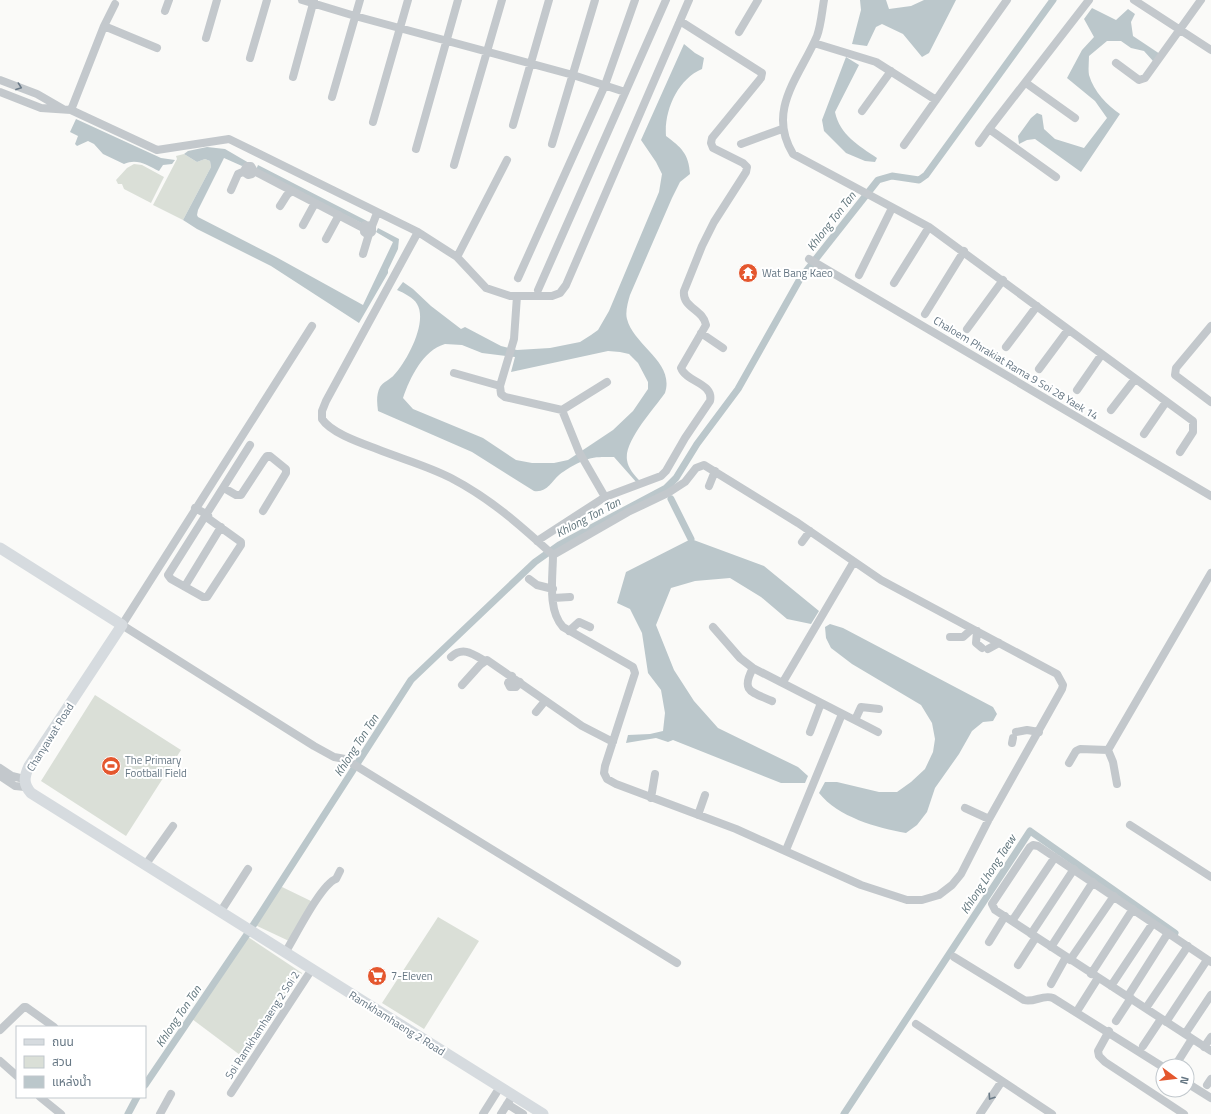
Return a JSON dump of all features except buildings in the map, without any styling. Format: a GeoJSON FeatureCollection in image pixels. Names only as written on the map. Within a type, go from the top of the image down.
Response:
{"type":"FeatureCollection","features":[{"type":"Feature","properties":{"kind":"main road"},"geometry":{"type":"LineString","coordinates":[[0,548],[122,625]]}},
{"type":"Feature","properties":{"kind":"main road","name":"Chanyawat Road"},"geometry":{"type":"LineString","coordinates":[[25,783],[30,766],[122,625]]}},
{"type":"Feature","properties":{"kind":"main road"},"geometry":{"type":"LineString","coordinates":[[25,783],[31,793],[221,911]]}},
{"type":"Feature","properties":{"kind":"main road","name":"Ramkhamhaeng 2 Road"},"geometry":{"type":"LineString","coordinates":[[221,911],[500,1087],[510,1099],[527,1112],[543,1114]]}},
{"type":"Feature","properties":{"kind":"street"},"geometry":{"type":"LineString","coordinates":[[165,11],[168,0]]}},
{"type":"Feature","properties":{"kind":"street"},"geometry":{"type":"LineString","coordinates":[[206,38],[217,0]]}},
{"type":"Feature","properties":{"kind":"street"},"geometry":{"type":"LineString","coordinates":[[250,58],[267,0]]}},
{"type":"Feature","properties":{"kind":"street"},"geometry":{"type":"LineString","coordinates":[[302,0],[314,2],[400,29],[447,40],[573,75],[625,92]]}},
{"type":"Feature","properties":{"kind":"street"},"geometry":{"type":"LineString","coordinates":[[332,96],[360,0]]}},
{"type":"Feature","properties":{"kind":"street"},"geometry":{"type":"LineString","coordinates":[[373,122],[408,0]]}},
{"type":"Feature","properties":{"kind":"street"},"geometry":{"type":"LineString","coordinates":[[416,149],[458,0]]}},
{"type":"Feature","properties":{"kind":"street"},"geometry":{"type":"LineString","coordinates":[[454,165],[502,0]]}},
{"type":"Feature","properties":{"kind":"street"},"geometry":{"type":"LineString","coordinates":[[513,125],[550,0]]}},
{"type":"Feature","properties":{"kind":"street"},"geometry":{"type":"LineString","coordinates":[[552,144],[595,0]]}},
{"type":"Feature","properties":{"kind":"street"},"geometry":{"type":"LineString","coordinates":[[518,278],[605,85],[635,0]]}},
{"type":"Feature","properties":{"kind":"street"},"geometry":{"type":"LineString","coordinates":[[538,290],[666,0]]}},
{"type":"Feature","properties":{"kind":"street"},"geometry":{"type":"LineString","coordinates":[[0,80],[37,94],[67,110],[157,150],[229,139],[418,232],[457,257],[486,288],[517,296],[552,296],[560,293],[566,286],[689,0]]}},
{"type":"Feature","properties":{"kind":"street"},"geometry":{"type":"LineString","coordinates":[[739,32],[758,0]]}},
{"type":"Feature","properties":{"kind":"street"},"geometry":{"type":"LineString","coordinates":[[824,0],[818,34],[793,81],[782,121],[782,129],[786,142],[793,154],[868,196],[929,227],[964,251],[1068,330],[1193,421],[1193,432],[1180,452]]}},
{"type":"Feature","properties":{"kind":"street"},"geometry":{"type":"LineString","coordinates":[[904,145],[1007,0]]}},
{"type":"Feature","properties":{"kind":"street"},"geometry":{"type":"LineString","coordinates":[[978,143],[1026,84],[1089,0]]}},
{"type":"Feature","properties":{"kind":"street"},"geometry":{"type":"LineString","coordinates":[[1134,0],[1211,50]]}},
{"type":"Feature","properties":{"kind":"street"},"geometry":{"type":"LineString","coordinates":[[1116,63],[1142,81],[1201,0]]}},
{"type":"Feature","properties":{"kind":"street"},"geometry":{"type":"LineString","coordinates":[[293,77],[314,2]]}},
{"type":"Feature","properties":{"kind":"street"},"geometry":{"type":"LineString","coordinates":[[67,110],[115,4]]}},
{"type":"Feature","properties":{"kind":"street"},"geometry":{"type":"LineString","coordinates":[[539,542],[605,497],[661,476],[666,471],[685,438],[710,400],[711,395],[709,390],[683,374],[681,368],[706,325],[703,316],[686,303],[683,298],[684,291],[711,228],[743,177],[747,168],[743,163],[713,148],[711,143],[712,138],[761,78],[762,73],[680,21]]}},
{"type":"Feature","properties":{"kind":"street"},"geometry":{"type":"LineString","coordinates":[[104,26],[157,48]]}},
{"type":"Feature","properties":{"kind":"street"},"geometry":{"type":"LineString","coordinates":[[814,43],[876,62],[936,100]]}},
{"type":"Feature","properties":{"kind":"street"},"geometry":{"type":"LineString","coordinates":[[862,111],[891,71]]}},
{"type":"Feature","properties":{"kind":"street"},"geometry":{"type":"LineString","coordinates":[[1026,84],[1074,118]]}},
{"type":"Feature","properties":{"kind":"street"},"geometry":{"type":"LineString","coordinates":[[0,92],[41,108],[67,110]]}},
{"type":"Feature","properties":{"kind":"street"},"geometry":{"type":"LineString","coordinates":[[741,144],[782,129]]}},
{"type":"Feature","properties":{"kind":"street"},"geometry":{"type":"LineString","coordinates":[[989,129],[1056,177]]}},
{"type":"Feature","properties":{"kind":"street"},"geometry":{"type":"LineString","coordinates":[[231,190],[238,174],[245,171],[250,175],[259,153]]}},
{"type":"Feature","properties":{"kind":"street"},"geometry":{"type":"LineString","coordinates":[[457,257],[507,160]]}},
{"type":"Feature","properties":{"kind":"street"},"geometry":{"type":"LineString","coordinates":[[253,169],[363,228],[364,232],[369,234]]}},
{"type":"Feature","properties":{"kind":"street"},"geometry":{"type":"LineString","coordinates":[[280,206],[287,195],[292,191]]}},
{"type":"Feature","properties":{"kind":"street"},"geometry":{"type":"LineString","coordinates":[[303,225],[315,203]]}},
{"type":"Feature","properties":{"kind":"street"},"geometry":{"type":"LineString","coordinates":[[859,275],[892,208]]}},
{"type":"Feature","properties":{"kind":"street"},"geometry":{"type":"LineString","coordinates":[[363,254],[369,234],[373,230],[372,226],[377,213]]}},
{"type":"Feature","properties":{"kind":"street"},"geometry":{"type":"LineString","coordinates":[[326,239],[339,215]]}},
{"type":"Feature","properties":{"kind":"street"},"geometry":{"type":"LineString","coordinates":[[363,228],[367,224],[372,226]]}},
{"type":"Feature","properties":{"kind":"street"},"geometry":{"type":"LineString","coordinates":[[894,283],[929,227]]}},
{"type":"Feature","properties":{"kind":"street"},"geometry":{"type":"LineString","coordinates":[[418,232],[326,401],[322,411],[322,419],[329,427],[362,443],[444,475],[470,489],[512,518],[551,553],[553,598],[555,614],[558,622],[569,631],[633,667],[634,679],[604,773],[607,779],[651,798],[786,850],[861,885],[907,900],[922,900],[940,894],[952,885],[961,874],[989,819],[1062,690],[1063,685],[1061,678],[1057,674],[881,580],[853,563],[810,531],[704,465],[700,465],[684,482],[668,493],[628,512],[551,553]]}},
{"type":"Feature","properties":{"kind":"street"},"geometry":{"type":"LineString","coordinates":[[925,314],[964,251]]}},
{"type":"Feature","properties":{"kind":"street","name":"Chaloem Phrakiat Rama 9 Soi 28 Yaek 14"},"geometry":{"type":"LineString","coordinates":[[809,259],[1211,496]]}},
{"type":"Feature","properties":{"kind":"street"},"geometry":{"type":"LineString","coordinates":[[966,329],[1003,280]]}},
{"type":"Feature","properties":{"kind":"street"},"geometry":{"type":"LineString","coordinates":[[517,296],[514,339],[512,350],[500,386],[500,394],[505,397],[562,410],[607,382]]}},
{"type":"Feature","properties":{"kind":"street"},"geometry":{"type":"LineString","coordinates":[[1006,347],[1037,306]]}},
{"type":"Feature","properties":{"kind":"street"},"geometry":{"type":"LineString","coordinates":[[312,326],[122,625],[314,746],[334,757],[345,759],[677,963]]}},
{"type":"Feature","properties":{"kind":"street"},"geometry":{"type":"LineString","coordinates":[[1210,397],[1175,375],[1176,368],[1211,326]]}},
{"type":"Feature","properties":{"kind":"street"},"geometry":{"type":"LineString","coordinates":[[1039,369],[1068,330]]}},
{"type":"Feature","properties":{"kind":"street"},"geometry":{"type":"LineString","coordinates":[[701,333],[723,348]]}},
{"type":"Feature","properties":{"kind":"street"},"geometry":{"type":"LineString","coordinates":[[1077,390],[1102,354]]}},
{"type":"Feature","properties":{"kind":"street"},"geometry":{"type":"LineString","coordinates":[[454,373],[500,386]]}},
{"type":"Feature","properties":{"kind":"street"},"geometry":{"type":"LineString","coordinates":[[1111,410],[1135,379]]}},
{"type":"Feature","properties":{"kind":"street"},"geometry":{"type":"LineString","coordinates":[[1144,434],[1166,402]]}},
{"type":"Feature","properties":{"kind":"street"},"geometry":{"type":"LineString","coordinates":[[562,410],[579,452],[605,497]]}},
{"type":"Feature","properties":{"kind":"street"},"geometry":{"type":"LineString","coordinates":[[194,510],[207,518],[221,527],[240,540],[241,545],[207,597],[203,597],[168,575],[207,518],[250,445]]}},
{"type":"Feature","properties":{"kind":"street"},"geometry":{"type":"LineString","coordinates":[[224,488],[236,495],[242,495],[264,460],[267,456],[270,456],[286,468],[286,473],[263,511]]}},
{"type":"Feature","properties":{"kind":"street"},"geometry":{"type":"LineString","coordinates":[[709,486],[715,471]]}},
{"type":"Feature","properties":{"kind":"street"},"geometry":{"type":"LineString","coordinates":[[185,586],[221,527]]}},
{"type":"Feature","properties":{"kind":"street"},"geometry":{"type":"LineString","coordinates":[[802,542],[810,531]]}},
{"type":"Feature","properties":{"kind":"street"},"geometry":{"type":"LineString","coordinates":[[783,682],[853,563]]}},
{"type":"Feature","properties":{"kind":"street"},"geometry":{"type":"LineString","coordinates":[[1108,750],[1211,573]]}},
{"type":"Feature","properties":{"kind":"street"},"geometry":{"type":"LineString","coordinates":[[529,579],[537,585],[553,589]]}},
{"type":"Feature","properties":{"kind":"street"},"geometry":{"type":"LineString","coordinates":[[553,598],[570,597]]}},
{"type":"Feature","properties":{"kind":"street"},"geometry":{"type":"LineString","coordinates":[[569,631],[579,622],[590,627]]}},
{"type":"Feature","properties":{"kind":"street"},"geometry":{"type":"LineString","coordinates":[[713,627],[740,658],[753,668],[783,682],[878,732]]}},
{"type":"Feature","properties":{"kind":"street"},"geometry":{"type":"LineString","coordinates":[[950,637],[963,637],[975,630]]}},
{"type":"Feature","properties":{"kind":"street"},"geometry":{"type":"LineString","coordinates":[[975,630],[976,643],[985,648],[999,643]]}},
{"type":"Feature","properties":{"kind":"street"},"geometry":{"type":"LineString","coordinates":[[452,657],[459,652],[465,651],[485,661],[489,661],[582,726],[613,742]]}},
{"type":"Feature","properties":{"kind":"street"},"geometry":{"type":"LineString","coordinates":[[462,685],[485,661]]}},
{"type":"Feature","properties":{"kind":"street"},"geometry":{"type":"LineString","coordinates":[[753,668],[748,678],[748,687],[752,692],[772,701]]}},
{"type":"Feature","properties":{"kind":"street"},"geometry":{"type":"LineString","coordinates":[[536,712],[545,700]]}},
{"type":"Feature","properties":{"kind":"street"},"geometry":{"type":"LineString","coordinates":[[810,732],[821,703]]}},
{"type":"Feature","properties":{"kind":"street"},"geometry":{"type":"LineString","coordinates":[[855,720],[861,707],[879,709]]}},
{"type":"Feature","properties":{"kind":"street"},"geometry":{"type":"LineString","coordinates":[[786,850],[842,714]]}},
{"type":"Feature","properties":{"kind":"street"},"geometry":{"type":"LineString","coordinates":[[1014,738],[1027,730],[1039,732]]}},
{"type":"Feature","properties":{"kind":"street"},"geometry":{"type":"LineString","coordinates":[[1069,763],[1076,751],[1080,749],[1108,750]]}},
{"type":"Feature","properties":{"kind":"street"},"geometry":{"type":"LineString","coordinates":[[1108,750],[1113,762],[1117,784]]}},
{"type":"Feature","properties":{"kind":"street"},"geometry":{"type":"LineString","coordinates":[[0,768],[25,783]]}},
{"type":"Feature","properties":{"kind":"street"},"geometry":{"type":"LineString","coordinates":[[651,798],[655,774]]}},
{"type":"Feature","properties":{"kind":"street"},"geometry":{"type":"LineString","coordinates":[[0,776],[15,786],[25,783]]}},
{"type":"Feature","properties":{"kind":"street"},"geometry":{"type":"LineString","coordinates":[[698,815],[705,795]]}},
{"type":"Feature","properties":{"kind":"street"},"geometry":{"type":"LineString","coordinates":[[965,808],[989,819]]}},
{"type":"Feature","properties":{"kind":"street"},"geometry":{"type":"LineString","coordinates":[[1130,825],[1211,877]]}},
{"type":"Feature","properties":{"kind":"street"},"geometry":{"type":"LineString","coordinates":[[146,864],[173,826]]}},
{"type":"Feature","properties":{"kind":"street"},"geometry":{"type":"LineString","coordinates":[[1143,1046],[1164,1020],[1209,961],[1093,882],[1038,846],[1033,845],[1030,847],[992,904],[995,910],[1094,976],[1130,997],[1146,1008],[1164,1020],[1185,1034],[1192,1039],[1208,1049],[1211,1037]]}},
{"type":"Feature","properties":{"kind":"street"},"geometry":{"type":"LineString","coordinates":[[1012,921],[1055,857]]}},
{"type":"Feature","properties":{"kind":"street"},"geometry":{"type":"LineString","coordinates":[[221,911],[248,869]]}},
{"type":"Feature","properties":{"kind":"street"},"geometry":{"type":"LineString","coordinates":[[1018,965],[1034,935],[1074,870]]}},
{"type":"Feature","properties":{"kind":"street"},"geometry":{"type":"LineString","coordinates":[[285,952],[323,891],[330,881],[336,879],[340,871]]}},
{"type":"Feature","properties":{"kind":"street"},"geometry":{"type":"LineString","coordinates":[[1051,947],[1093,882]]}},
{"type":"Feature","properties":{"kind":"street"},"geometry":{"type":"LineString","coordinates":[[1051,984],[1068,958],[1114,896]]}},
{"type":"Feature","properties":{"kind":"street"},"geometry":{"type":"LineString","coordinates":[[1079,1008],[1094,976],[1133,909]]}},
{"type":"Feature","properties":{"kind":"street"},"geometry":{"type":"LineString","coordinates":[[989,942],[1004,916]]}},
{"type":"Feature","properties":{"kind":"street"},"geometry":{"type":"LineString","coordinates":[[1111,986],[1153,923]]}},
{"type":"Feature","properties":{"kind":"street"},"geometry":{"type":"LineString","coordinates":[[1116,1021],[1168,933]]}},
{"type":"Feature","properties":{"kind":"street"},"geometry":{"type":"LineString","coordinates":[[1146,1008],[1188,946]]}},
{"type":"Feature","properties":{"kind":"street"},"geometry":{"type":"LineString","coordinates":[[954,957],[1024,1000],[1051,996],[1155,1062]]}},
{"type":"Feature","properties":{"kind":"street","name":"Soi Ramkhamhaeng 2 Soi 2"},"geometry":{"type":"LineString","coordinates":[[231,1093],[312,969]]}},
{"type":"Feature","properties":{"kind":"street"},"geometry":{"type":"LineString","coordinates":[[1185,1034],[1211,995]]}},
{"type":"Feature","properties":{"kind":"street"},"geometry":{"type":"LineString","coordinates":[[0,1030],[24,1007],[53,1026]]}},
{"type":"Feature","properties":{"kind":"street"},"geometry":{"type":"LineString","coordinates":[[916,1024],[1052,1114]]}},
{"type":"Feature","properties":{"kind":"street"},"geometry":{"type":"LineString","coordinates":[[1109,1032],[1098,1051],[1099,1056],[1105,1062],[1183,1114]]}},
{"type":"Feature","properties":{"kind":"street"},"geometry":{"type":"LineString","coordinates":[[1180,1058],[1192,1039]]}},
{"type":"Feature","properties":{"kind":"street"},"geometry":{"type":"LineString","coordinates":[[0,1062],[16,1075]]}},
{"type":"Feature","properties":{"kind":"street"},"geometry":{"type":"LineString","coordinates":[[980,1114],[1002,1081]]}},
{"type":"Feature","properties":{"kind":"street"},"geometry":{"type":"LineString","coordinates":[[483,1114],[500,1087]]}},
{"type":"Feature","properties":{"kind":"street"},"geometry":{"type":"LineString","coordinates":[[1195,1087],[1211,1098]]}},
{"type":"Feature","properties":{"kind":"street"},"geometry":{"type":"LineString","coordinates":[[160,1114],[171,1094]]}},
{"type":"Feature","properties":{"kind":"street"},"geometry":{"type":"LineString","coordinates":[[41,1098],[61,1114]]}},
{"type":"Feature","properties":{"kind":"street"},"geometry":{"type":"LineString","coordinates":[[501,1114],[510,1099]]}},
{"type":"Feature","properties":{"kind":"street"},"geometry":{"type":"LineString","coordinates":[[45,1114],[51,1107]]}},
{"type":"Feature","properties":{"kind":"green space"},"geometry":{"type":"Polygon","coordinates":[[[184,154],[197,162],[205,159],[210,161],[211,167],[183,220],[153,205],[177,159],[176,156],[184,154]]]}},
{"type":"Feature","properties":{"kind":"green space"},"geometry":{"type":"Polygon","coordinates":[[[134,164],[142,165],[164,177],[151,203],[124,189],[122,184],[118,184],[116,180],[127,168],[134,164]]]}},
{"type":"Feature","properties":{"kind":"green space","name":"The Primary Football Field"},"geometry":{"type":"Polygon","coordinates":[[[95,695],[181,750],[126,836],[41,781],[95,695]]]}},
{"type":"Feature","properties":{"kind":"green space"},"geometry":{"type":"Polygon","coordinates":[[[280,886],[313,902],[289,941],[255,925],[280,886]]]}},
{"type":"Feature","properties":{"kind":"green space"},"geometry":{"type":"Polygon","coordinates":[[[438,917],[479,941],[424,1029],[382,1003],[438,917]]]}},
{"type":"Feature","properties":{"kind":"green space"},"geometry":{"type":"Polygon","coordinates":[[[248,937],[302,973],[252,1051],[244,1058],[192,1019],[248,937]]]}},
{"type":"Feature","properties":{"kind":"water"},"geometry":{"type":"Polygon","coordinates":[[[860,0],[886,0],[889,9],[911,6],[924,0],[956,0],[929,53],[922,57],[903,34],[882,24],[876,27],[867,46],[852,44],[861,10],[860,0]]]}},
{"type":"Feature","properties":{"kind":"water"},"geometry":{"type":"Polygon","coordinates":[[[1092,8],[1116,20],[1128,9],[1135,14],[1131,22],[1133,36],[1160,54],[1153,61],[1144,51],[1131,48],[1121,41],[1107,41],[1089,56],[1089,75],[1094,87],[1106,102],[1120,114],[1081,172],[1035,139],[1027,140],[1019,144],[1018,136],[1031,118],[1037,113],[1042,115],[1044,129],[1055,139],[1084,148],[1107,118],[1095,101],[1067,78],[1082,50],[1094,37],[1084,19],[1092,8]]]}},
{"type":"Feature","properties":{"kind":"water"},"geometry":{"type":"Polygon","coordinates":[[[684,44],[704,58],[702,69],[686,80],[674,96],[667,116],[666,136],[680,148],[686,156],[690,174],[680,182],[672,198],[630,295],[626,316],[631,329],[637,338],[659,363],[667,382],[665,393],[641,425],[627,452],[629,466],[640,481],[637,483],[614,457],[598,457],[587,459],[573,465],[559,475],[546,489],[534,491],[472,452],[378,411],[377,396],[380,387],[393,376],[405,361],[418,331],[420,321],[420,312],[416,302],[406,294],[397,290],[403,282],[461,329],[465,327],[501,346],[517,350],[550,348],[580,342],[598,330],[609,311],[659,192],[662,174],[656,162],[641,140],[684,44]],[[445,344],[430,352],[418,366],[409,382],[403,398],[413,409],[483,438],[516,460],[532,463],[554,463],[568,460],[613,430],[633,411],[648,389],[648,382],[638,363],[629,354],[608,351],[511,372],[515,357],[482,353],[462,345],[445,344]]]}},
{"type":"Feature","properties":{"kind":"water"},"geometry":{"type":"Polygon","coordinates":[[[846,57],[859,65],[835,112],[837,120],[845,133],[851,139],[877,158],[875,162],[865,161],[846,153],[824,131],[822,120],[846,57]]]}},
{"type":"Feature","properties":{"kind":"water"},"geometry":{"type":"Polygon","coordinates":[[[76,119],[161,158],[175,160],[172,164],[163,165],[159,171],[138,162],[129,162],[124,164],[103,154],[94,144],[88,141],[77,146],[75,144],[78,136],[70,132],[76,119]]]}},
{"type":"Feature","properties":{"kind":"water"},"geometry":{"type":"Polygon","coordinates":[[[207,147],[225,149],[249,163],[242,166],[224,158],[198,210],[198,217],[276,257],[363,305],[393,242],[376,232],[378,228],[399,239],[398,249],[388,273],[359,323],[271,266],[197,229],[183,220],[211,167],[210,161],[205,159],[197,162],[184,154],[188,151],[207,147]]]}},
{"type":"Feature","properties":{"kind":"water"},"geometry":{"type":"Polygon","coordinates":[[[258,165],[367,221],[367,223],[365,225],[256,170],[258,165]]]}},
{"type":"Feature","properties":{"kind":"water"},"geometry":{"type":"Polygon","coordinates":[[[691,539],[764,566],[819,611],[811,624],[787,619],[761,597],[730,578],[695,581],[671,588],[656,625],[674,670],[694,701],[718,728],[798,767],[808,776],[805,783],[781,783],[673,740],[668,742],[656,738],[626,743],[628,735],[650,734],[663,731],[665,713],[661,690],[648,673],[642,633],[630,609],[617,603],[626,572],[691,539]]]}},
{"type":"Feature","properties":{"kind":"water"},"geometry":{"type":"Polygon","coordinates":[[[830,624],[843,628],[993,707],[997,714],[993,721],[983,722],[972,731],[959,754],[935,788],[927,812],[917,825],[906,833],[883,828],[847,815],[837,809],[819,793],[825,782],[837,782],[879,792],[897,792],[925,769],[933,752],[935,739],[932,723],[921,705],[852,664],[831,648],[826,638],[825,627],[830,624]]]}},
{"type":"Feature","properties":{"kind":"waterway","name":"Khlong Ton Tan"},"geometry":{"type":"LineString","coordinates":[[146,1084],[252,927],[411,680],[535,562],[559,545],[666,488],[676,478],[697,444],[738,389],[800,279],[878,180],[892,176],[919,180],[926,175],[1053,0]]}},
{"type":"Feature","properties":{"kind":"waterway"},"geometry":{"type":"LineString","coordinates":[[671,499],[691,539]]}},
{"type":"Feature","properties":{"kind":"waterway","name":"Khlong Lhong Taew"},"geometry":{"type":"LineString","coordinates":[[844,1114],[1030,831],[1175,933]]}},
{"type":"Feature","properties":{"kind":"waterway","name":"Khlong Ton Tan"},"geometry":{"type":"LineString","coordinates":[[128,1114],[136,1098]]}},
{"type":"Feature","properties":{"kind":"place","name":"Wat Bang Kaeo"},"geometry":{"type":"Point","coordinates":[748,273]}},
{"type":"Feature","properties":{"kind":"place","name":"The Primary Football Field"},"geometry":{"type":"Point","coordinates":[111,766]}},
{"type":"Feature","properties":{"kind":"place","name":"7-Eleven"},"geometry":{"type":"Point","coordinates":[377,976]}}]}
